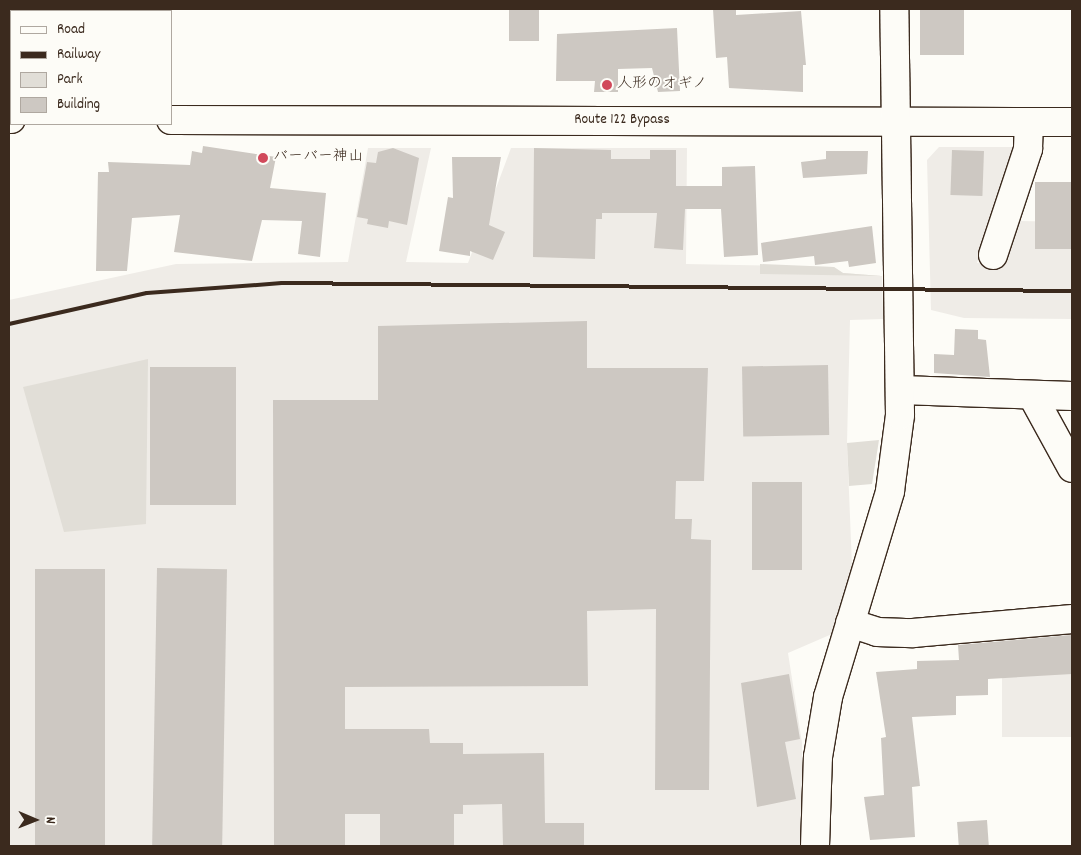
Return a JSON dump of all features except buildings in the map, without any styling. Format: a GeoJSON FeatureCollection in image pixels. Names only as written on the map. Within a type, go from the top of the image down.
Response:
{"type":"FeatureCollection","features":[{"type":"Feature","properties":{"kind":"street"},"geometry":{"type":"LineString","coordinates":[[816,846],[821,734],[850,623],[890,492],[901,390],[898,121],[894,9]]}},
{"type":"Feature","properties":{"kind":"street","name":"Route 122 Bypass"},"geometry":{"type":"LineString","coordinates":[[172,120],[1072,122]]}},
{"type":"Feature","properties":{"kind":"street"},"geometry":{"type":"LineString","coordinates":[[994,255],[1026,155],[1029,122]]}},
{"type":"Feature","properties":{"kind":"street"},"geometry":{"type":"LineString","coordinates":[[901,390],[1072,396]]}},
{"type":"Feature","properties":{"kind":"street"},"geometry":{"type":"LineString","coordinates":[[1032,395],[1072,468]]}},
{"type":"Feature","properties":{"kind":"street"},"geometry":{"type":"LineString","coordinates":[[850,623],[877,632],[913,633],[1072,619]]}},
{"type":"Feature","properties":{"kind":"shaded area"},"geometry":{"type":"Polygon","coordinates":[[[939,147],[1013,147],[977,263],[1007,261],[1020,221],[1072,222],[1072,319],[964,318],[931,310],[927,160],[939,147]]]}},
{"type":"Feature","properties":{"kind":"shaded area"},"geometry":{"type":"Polygon","coordinates":[[[368,148],[431,148],[406,262],[468,263],[511,148],[687,148],[686,264],[834,267],[843,273],[882,276],[883,319],[850,320],[847,443],[852,566],[832,634],[788,653],[802,743],[802,846],[9,846],[9,300],[176,264],[348,262],[368,148]]]}},
{"type":"Feature","properties":{"kind":"shaded area"},"geometry":{"type":"Polygon","coordinates":[[[1002,631],[1072,631],[1072,737],[1002,737],[1002,631]]]}},
{"type":"Feature","properties":{"kind":"green space"},"geometry":{"type":"Polygon","coordinates":[[[760,264],[834,267],[843,273],[882,276],[760,274],[760,264]]]}},
{"type":"Feature","properties":{"kind":"green space"},"geometry":{"type":"Polygon","coordinates":[[[148,359],[146,524],[64,532],[23,387],[148,359]]]}},
{"type":"Feature","properties":{"kind":"green space"},"geometry":{"type":"Polygon","coordinates":[[[879,440],[872,484],[849,486],[847,443],[879,440]]]}},
{"type":"Feature","properties":{"kind":"railway"},"geometry":{"type":"LineString","coordinates":[[9,324],[147,293],[282,283],[1072,291]]}},
{"type":"Feature","properties":{"kind":"place","name":"人形のオギノ"},"geometry":{"type":"Point","coordinates":[607,85]}},
{"type":"Feature","properties":{"kind":"place","name":"バーバー神山"},"geometry":{"type":"Point","coordinates":[263,158]}}]}
